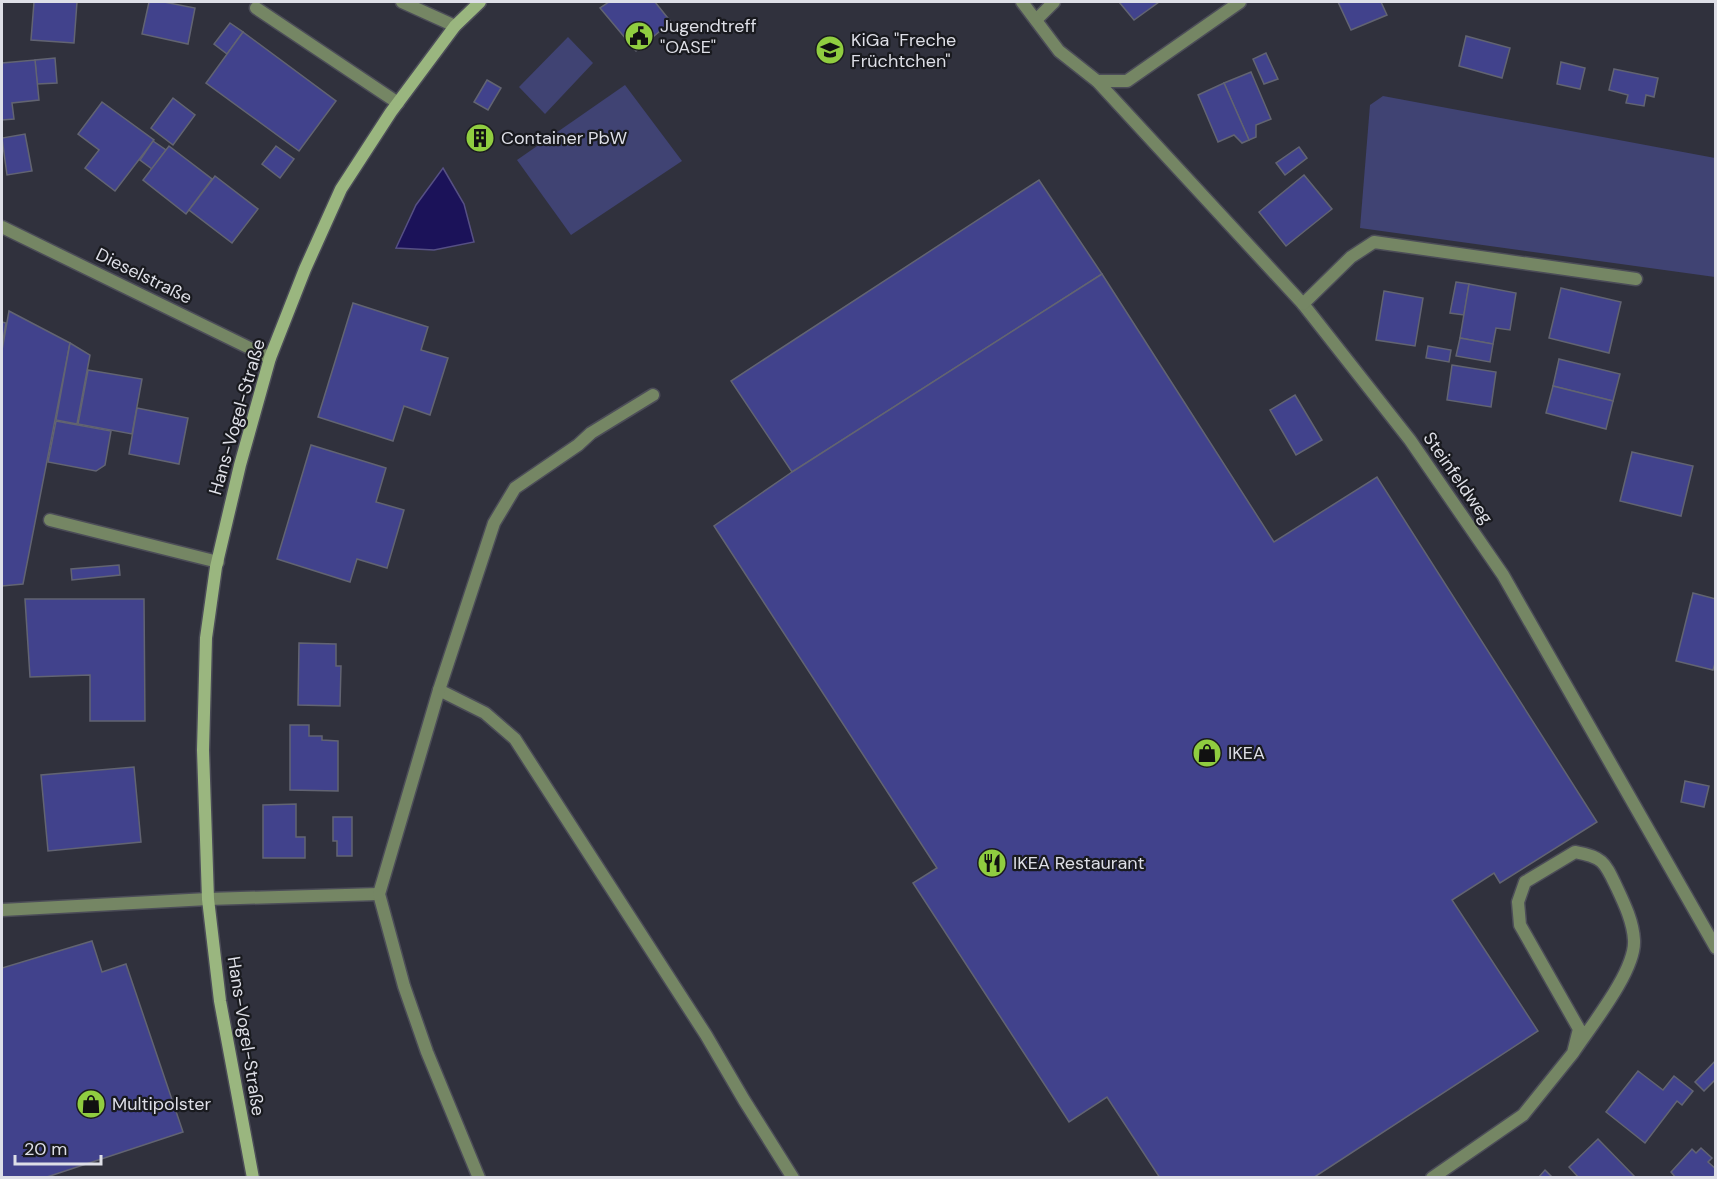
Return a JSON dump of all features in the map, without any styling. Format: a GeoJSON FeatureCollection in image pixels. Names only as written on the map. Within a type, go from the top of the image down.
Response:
{"type":"FeatureCollection","features":[{"type":"Feature","properties":{"kind":"main road","name":"Hans-Vogel-Straße"},"geometry":{"type":"LineString","coordinates":[[253,1178],[220,1001],[208,899],[203,739],[206,638],[218,562],[240,465],[270,358],[305,269],[341,189],[398,103],[455,26],[480,2]]}},
{"type":"Feature","properties":{"kind":"street"},"geometry":{"type":"LineString","coordinates":[[402,2],[455,26]]}},
{"type":"Feature","properties":{"kind":"street","name":"Steinfeldweg"},"geometry":{"type":"LineString","coordinates":[[1022,2],[1059,51],[1097,81],[1303,304],[1410,440],[1503,575],[1716,948]]}},
{"type":"Feature","properties":{"kind":"street"},"geometry":{"type":"LineString","coordinates":[[1036,20],[1054,2]]}},
{"type":"Feature","properties":{"kind":"street"},"geometry":{"type":"LineString","coordinates":[[1097,81],[1127,81],[1240,2]]}},
{"type":"Feature","properties":{"kind":"street"},"geometry":{"type":"LineString","coordinates":[[256,8],[398,103]]}},
{"type":"Feature","properties":{"kind":"street","name":"Dieselstraße"},"geometry":{"type":"LineString","coordinates":[[2,227],[270,358]]}},
{"type":"Feature","properties":{"kind":"street"},"geometry":{"type":"LineString","coordinates":[[1303,304],[1351,256],[1374,242],[1636,279]]}},
{"type":"Feature","properties":{"kind":"street"},"geometry":{"type":"LineString","coordinates":[[479,1178],[427,1052],[404,986],[379,894],[439,690],[494,523],[515,488],[591,434],[653,395]]}},
{"type":"Feature","properties":{"kind":"street"},"geometry":{"type":"LineString","coordinates":[[50,520],[218,562]]}},
{"type":"Feature","properties":{"kind":"street"},"geometry":{"type":"LineString","coordinates":[[439,690],[485,713],[515,739],[706,1035],[793,1178]]}},
{"type":"Feature","properties":{"kind":"street"},"geometry":{"type":"LineString","coordinates":[[1432,1178],[1523,1115],[1573,1053],[1628,970],[1635,942],[1629,912],[1608,869],[1595,855],[1575,852],[1525,882],[1518,902],[1520,925],[1579,1029],[1573,1053]]}},
{"type":"Feature","properties":{"kind":"street"},"geometry":{"type":"LineString","coordinates":[[2,910],[208,899],[379,894]]}},
{"type":"Feature","properties":{"kind":"shaded area"},"geometry":{"type":"Polygon","coordinates":[[[568,37],[593,63],[545,114],[519,87],[568,37]]]}},
{"type":"Feature","properties":{"kind":"shaded area"},"geometry":{"type":"Polygon","coordinates":[[[625,85],[682,161],[571,235],[517,160],[625,85]]]}},
{"type":"Feature","properties":{"kind":"shaded area"},"geometry":{"type":"Polygon","coordinates":[[[1383,96],[1715,158],[1715,277],[1360,228],[1370,105],[1383,96]]]}},
{"type":"Feature","properties":{"kind":"shaded area"},"geometry":{"type":"Polygon","coordinates":[[[443,168],[464,204],[474,242],[434,250],[396,248],[416,205],[443,168]]]}},
{"type":"Feature","properties":{"kind":"building"},"geometry":{"type":"Polygon","coordinates":[[[34,2],[77,2],[74,43],[31,40],[34,2]]]}},
{"type":"Feature","properties":{"kind":"building"},"geometry":{"type":"Polygon","coordinates":[[[149,2],[164,2],[195,8],[188,44],[142,34],[149,2]]]}},
{"type":"Feature","properties":{"kind":"building","name":"Jugendtreff \"OASE\""},"geometry":{"type":"Polygon","coordinates":[[[609,2],[655,2],[671,22],[636,51],[600,8],[609,2]]]}},
{"type":"Feature","properties":{"kind":"building"},"geometry":{"type":"Polygon","coordinates":[[[1119,2],[1159,2],[1134,20],[1119,2]]]}},
{"type":"Feature","properties":{"kind":"building"},"geometry":{"type":"Polygon","coordinates":[[[1338,2],[1381,2],[1387,15],[1351,30],[1338,2]]]}},
{"type":"Feature","properties":{"kind":"building"},"geometry":{"type":"Polygon","coordinates":[[[230,23],[243,32],[227,54],[214,44],[230,23]]]}},
{"type":"Feature","properties":{"kind":"building"},"geometry":{"type":"Polygon","coordinates":[[[243,32],[336,101],[299,151],[206,83],[243,32]]]}},
{"type":"Feature","properties":{"kind":"building"},"geometry":{"type":"Polygon","coordinates":[[[1466,36],[1510,48],[1502,78],[1459,66],[1466,36]]]}},
{"type":"Feature","properties":{"kind":"building"},"geometry":{"type":"Polygon","coordinates":[[[1266,53],[1278,79],[1264,84],[1253,59],[1266,53]]]}},
{"type":"Feature","properties":{"kind":"building"},"geometry":{"type":"Polygon","coordinates":[[[55,58],[57,83],[37,84],[35,60],[55,58]]]}},
{"type":"Feature","properties":{"kind":"building"},"geometry":{"type":"Polygon","coordinates":[[[35,60],[39,100],[12,103],[14,119],[2,120],[2,63],[35,60]]]}},
{"type":"Feature","properties":{"kind":"building"},"geometry":{"type":"Polygon","coordinates":[[[1561,62],[1585,68],[1580,89],[1557,84],[1561,62]]]}},
{"type":"Feature","properties":{"kind":"building"},"geometry":{"type":"Polygon","coordinates":[[[1614,69],[1658,78],[1654,97],[1646,95],[1644,106],[1626,103],[1628,95],[1609,90],[1614,69]]]}},
{"type":"Feature","properties":{"kind":"building"},"geometry":{"type":"Polygon","coordinates":[[[1251,72],[1271,119],[1256,125],[1256,137],[1249,140],[1224,83],[1251,72]]]}},
{"type":"Feature","properties":{"kind":"building"},"geometry":{"type":"Polygon","coordinates":[[[487,80],[501,88],[488,110],[474,102],[487,80]]]}},
{"type":"Feature","properties":{"kind":"building"},"geometry":{"type":"Polygon","coordinates":[[[1224,83],[1249,140],[1242,143],[1234,135],[1218,142],[1198,95],[1224,83]]]}},
{"type":"Feature","properties":{"kind":"building"},"geometry":{"type":"Polygon","coordinates":[[[173,98],[195,115],[173,145],[151,128],[173,98]]]}},
{"type":"Feature","properties":{"kind":"building"},"geometry":{"type":"Polygon","coordinates":[[[102,102],[154,140],[115,191],[85,168],[99,150],[78,134],[102,102]]]}},
{"type":"Feature","properties":{"kind":"building","name":"Container PbW"},"geometry":{"type":"Polygon","coordinates":[[[475,125],[493,143],[485,151],[467,133],[475,125]]]}},
{"type":"Feature","properties":{"kind":"building"},"geometry":{"type":"Polygon","coordinates":[[[25,134],[32,171],[7,175],[2,138],[25,134]]]}},
{"type":"Feature","properties":{"kind":"building"},"geometry":{"type":"Polygon","coordinates":[[[153,141],[166,150],[152,169],[140,160],[153,141]]]}},
{"type":"Feature","properties":{"kind":"building"},"geometry":{"type":"Polygon","coordinates":[[[169,146],[212,179],[186,214],[143,180],[169,146]]]}},
{"type":"Feature","properties":{"kind":"building"},"geometry":{"type":"Polygon","coordinates":[[[276,146],[294,159],[280,178],[262,164],[276,146]]]}},
{"type":"Feature","properties":{"kind":"building"},"geometry":{"type":"Polygon","coordinates":[[[1299,147],[1307,158],[1285,175],[1276,163],[1299,147]]]}},
{"type":"Feature","properties":{"kind":"building"},"geometry":{"type":"Polygon","coordinates":[[[1304,175],[1332,209],[1286,246],[1259,212],[1304,175]]]}},
{"type":"Feature","properties":{"kind":"building"},"geometry":{"type":"Polygon","coordinates":[[[215,176],[258,209],[232,243],[189,210],[215,176]]]}},
{"type":"Feature","properties":{"kind":"building"},"geometry":{"type":"Polygon","coordinates":[[[1039,180],[1102,274],[792,472],[731,381],[1039,180]]]}},
{"type":"Feature","properties":{"kind":"building","name":"IKEA"},"geometry":{"type":"Polygon","coordinates":[[[1102,274],[1274,542],[1377,477],[1597,822],[1500,883],[1494,873],[1452,900],[1538,1031],[1313,1178],[1160,1178],[1107,1097],[1069,1122],[913,883],[937,868],[714,526],[792,472],[1102,274]]]}},
{"type":"Feature","properties":{"kind":"building"},"geometry":{"type":"Polygon","coordinates":[[[1456,282],[1469,284],[1464,315],[1450,313],[1456,282]]]}},
{"type":"Feature","properties":{"kind":"building"},"geometry":{"type":"Polygon","coordinates":[[[1469,284],[1516,293],[1510,330],[1496,328],[1493,344],[1460,338],[1469,284]]]}},
{"type":"Feature","properties":{"kind":"building"},"geometry":{"type":"Polygon","coordinates":[[[1561,288],[1621,302],[1609,353],[1549,338],[1561,288]]]}},
{"type":"Feature","properties":{"kind":"building"},"geometry":{"type":"Polygon","coordinates":[[[1384,291],[1423,298],[1415,346],[1376,340],[1384,291]]]}},
{"type":"Feature","properties":{"kind":"building"},"geometry":{"type":"Polygon","coordinates":[[[353,303],[428,327],[421,350],[448,358],[430,415],[404,406],[393,441],[318,417],[353,303]]]}},
{"type":"Feature","properties":{"kind":"building"},"geometry":{"type":"Polygon","coordinates":[[[9,311],[70,343],[23,584],[2,586],[2,350],[9,311]]]}},
{"type":"Feature","properties":{"kind":"building"},"geometry":{"type":"Polygon","coordinates":[[[2,322],[6,323],[2,345],[2,322]]]}},
{"type":"Feature","properties":{"kind":"building"},"geometry":{"type":"Polygon","coordinates":[[[1460,338],[1493,344],[1490,362],[1456,356],[1460,338]]]}},
{"type":"Feature","properties":{"kind":"building"},"geometry":{"type":"Polygon","coordinates":[[[70,343],[90,355],[77,424],[56,420],[70,343]]]}},
{"type":"Feature","properties":{"kind":"building"},"geometry":{"type":"Polygon","coordinates":[[[1428,346],[1451,350],[1449,362],[1426,358],[1428,346]]]}},
{"type":"Feature","properties":{"kind":"building"},"geometry":{"type":"Polygon","coordinates":[[[1559,359],[1620,374],[1613,401],[1553,386],[1559,359]]]}},
{"type":"Feature","properties":{"kind":"building"},"geometry":{"type":"Polygon","coordinates":[[[1452,365],[1496,372],[1491,407],[1447,400],[1452,365]]]}},
{"type":"Feature","properties":{"kind":"building"},"geometry":{"type":"Polygon","coordinates":[[[88,370],[142,379],[132,434],[78,424],[88,370]]]}},
{"type":"Feature","properties":{"kind":"building"},"geometry":{"type":"Polygon","coordinates":[[[1553,386],[1613,401],[1606,429],[1546,413],[1553,386]]]}},
{"type":"Feature","properties":{"kind":"building"},"geometry":{"type":"Polygon","coordinates":[[[1295,395],[1322,440],[1296,455],[1270,410],[1295,395]]]}},
{"type":"Feature","properties":{"kind":"building"},"geometry":{"type":"Polygon","coordinates":[[[137,408],[188,418],[179,464],[129,454],[137,408]]]}},
{"type":"Feature","properties":{"kind":"building"},"geometry":{"type":"Polygon","coordinates":[[[56,421],[111,431],[105,465],[96,471],[48,462],[56,421]]]}},
{"type":"Feature","properties":{"kind":"building"},"geometry":{"type":"Polygon","coordinates":[[[311,445],[386,468],[376,502],[404,510],[387,568],[357,559],[350,582],[277,559],[311,445]]]}},
{"type":"Feature","properties":{"kind":"building"},"geometry":{"type":"Polygon","coordinates":[[[1632,452],[1693,466],[1681,516],[1620,501],[1632,452]]]}},
{"type":"Feature","properties":{"kind":"building"},"geometry":{"type":"Polygon","coordinates":[[[119,565],[120,575],[72,580],[71,569],[119,565]]]}},
{"type":"Feature","properties":{"kind":"building"},"geometry":{"type":"Polygon","coordinates":[[[1693,593],[1716,599],[1716,660],[1713,670],[1676,661],[1693,593]]]}},
{"type":"Feature","properties":{"kind":"building"},"geometry":{"type":"Polygon","coordinates":[[[25,599],[144,599],[145,721],[90,721],[90,675],[30,677],[25,599]]]}},
{"type":"Feature","properties":{"kind":"building"},"geometry":{"type":"Polygon","coordinates":[[[299,643],[336,644],[336,666],[341,666],[340,706],[298,705],[299,643]]]}},
{"type":"Feature","properties":{"kind":"building"},"geometry":{"type":"Polygon","coordinates":[[[290,725],[309,725],[309,736],[322,736],[322,740],[338,741],[338,791],[290,790],[290,725]]]}},
{"type":"Feature","properties":{"kind":"building"},"geometry":{"type":"Polygon","coordinates":[[[134,767],[141,842],[48,851],[41,775],[134,767]]]}},
{"type":"Feature","properties":{"kind":"building"},"geometry":{"type":"Polygon","coordinates":[[[1685,781],[1709,786],[1704,807],[1681,802],[1685,781]]]}},
{"type":"Feature","properties":{"kind":"building"},"geometry":{"type":"Polygon","coordinates":[[[296,804],[296,837],[305,837],[305,858],[263,858],[263,805],[296,804]]]}},
{"type":"Feature","properties":{"kind":"building"},"geometry":{"type":"Polygon","coordinates":[[[333,817],[352,817],[352,856],[337,856],[337,841],[333,841],[333,817]]]}},
{"type":"Feature","properties":{"kind":"building"},"geometry":{"type":"Polygon","coordinates":[[[92,941],[102,972],[126,964],[183,1132],[44,1178],[2,1178],[2,968],[92,941]]]}},
{"type":"Feature","properties":{"kind":"building"},"geometry":{"type":"Polygon","coordinates":[[[1716,1060],[1716,1079],[1704,1091],[1695,1082],[1716,1060]]]}},
{"type":"Feature","properties":{"kind":"building"},"geometry":{"type":"Polygon","coordinates":[[[1638,1071],[1663,1090],[1674,1076],[1693,1091],[1682,1105],[1677,1101],[1645,1143],[1606,1112],[1638,1071]]]}},
{"type":"Feature","properties":{"kind":"building"},"geometry":{"type":"Polygon","coordinates":[[[1598,1139],[1636,1178],[1579,1178],[1569,1167],[1598,1139]]]}},
{"type":"Feature","properties":{"kind":"building"},"geometry":{"type":"Polygon","coordinates":[[[1701,1148],[1712,1158],[1708,1162],[1716,1169],[1716,1174],[1712,1178],[1676,1178],[1671,1172],[1692,1149],[1696,1153],[1701,1148]]]}},
{"type":"Feature","properties":{"kind":"building"},"geometry":{"type":"Polygon","coordinates":[[[1545,1170],[1553,1178],[1538,1178],[1545,1170]]]}},
{"type":"Feature","properties":{"kind":"place","name":"Jugendtreff \"OASE\""},"geometry":{"type":"Point","coordinates":[639,36]}},
{"type":"Feature","properties":{"kind":"place","name":"KiGa \"Freche Früchtchen\""},"geometry":{"type":"Point","coordinates":[830,50]}},
{"type":"Feature","properties":{"kind":"place","name":"Container PbW"},"geometry":{"type":"Point","coordinates":[480,138]}},
{"type":"Feature","properties":{"kind":"place","name":"IKEA"},"geometry":{"type":"Point","coordinates":[1207,753]}},
{"type":"Feature","properties":{"kind":"place","name":"IKEA Restaurant"},"geometry":{"type":"Point","coordinates":[992,863]}},
{"type":"Feature","properties":{"kind":"place","name":"Multipolster"},"geometry":{"type":"Point","coordinates":[91,1104]}}]}
